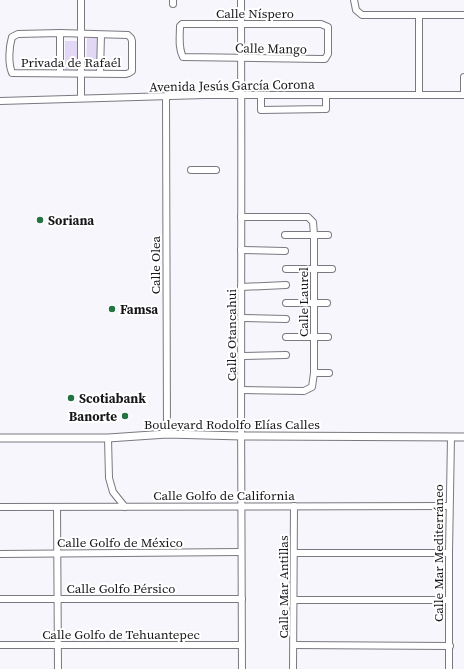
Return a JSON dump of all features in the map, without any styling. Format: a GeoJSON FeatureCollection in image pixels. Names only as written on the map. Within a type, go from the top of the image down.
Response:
{"type":"FeatureCollection","features":[{"type":"Feature","properties":{"kind":"main road","name":"Boulevard Rodolfo Elías Calles"},"geometry":{"type":"LineString","coordinates":[[0,438],[108,438],[167,434],[242,436],[464,437]]}},
{"type":"Feature","properties":{"kind":"street"},"geometry":{"type":"LineString","coordinates":[[81,0],[81,98]]}},
{"type":"Feature","properties":{"kind":"street","name":"Calle Otancahui"},"geometry":{"type":"LineString","coordinates":[[241,0],[242,95],[240,217],[242,318],[242,669]]}},
{"type":"Feature","properties":{"kind":"street"},"geometry":{"type":"LineString","coordinates":[[354,0],[356,10],[362,15],[464,15]]}},
{"type":"Feature","properties":{"kind":"street"},"geometry":{"type":"LineString","coordinates":[[419,15],[419,95]]}},
{"type":"Feature","properties":{"kind":"street","name":"Calle Níspero"},"geometry":{"type":"LineString","coordinates":[[183,57],[180,44],[180,26],[182,24],[320,24],[328,27]]}},
{"type":"Feature","properties":{"kind":"street","name":"Calle Mango"},"geometry":{"type":"LineString","coordinates":[[183,57],[325,59],[328,54],[328,27]]}},
{"type":"Feature","properties":{"kind":"street"},"geometry":{"type":"LineString","coordinates":[[60,73],[60,33],[101,35],[100,73]]}},
{"type":"Feature","properties":{"kind":"street","name":"Privada de Rafaél"},"geometry":{"type":"LineString","coordinates":[[60,33],[18,34],[14,36],[11,39],[10,46],[12,73],[126,74],[131,72],[133,66],[131,37],[126,35],[101,35]]}},
{"type":"Feature","properties":{"kind":"street"},"geometry":{"type":"LineString","coordinates":[[464,77],[464,95]]}},
{"type":"Feature","properties":{"kind":"street","name":"Avenida Jesús García Corona"},"geometry":{"type":"LineString","coordinates":[[0,101],[242,95],[464,95]]}},
{"type":"Feature","properties":{"kind":"street"},"geometry":{"type":"LineString","coordinates":[[261,95],[261,110],[326,109],[326,95]]}},
{"type":"Feature","properties":{"kind":"street","name":"Calle Olea"},"geometry":{"type":"LineString","coordinates":[[166,96],[167,434]]}},
{"type":"Feature","properties":{"kind":"street"},"geometry":{"type":"LineString","coordinates":[[191,170],[216,170]]}},
{"type":"Feature","properties":{"kind":"street","name":"Calle Laurel"},"geometry":{"type":"LineString","coordinates":[[240,217],[308,217],[313,222],[314,234],[314,373],[312,387],[304,391],[242,390]]}},
{"type":"Feature","properties":{"kind":"street"},"geometry":{"type":"LineString","coordinates":[[286,235],[328,235]]}},
{"type":"Feature","properties":{"kind":"street"},"geometry":{"type":"LineString","coordinates":[[241,250],[286,252]]}},
{"type":"Feature","properties":{"kind":"street"},"geometry":{"type":"LineString","coordinates":[[286,269],[332,269]]}},
{"type":"Feature","properties":{"kind":"street"},"geometry":{"type":"LineString","coordinates":[[241,287],[286,285]]}},
{"type":"Feature","properties":{"kind":"street"},"geometry":{"type":"LineString","coordinates":[[286,303],[327,303]]}},
{"type":"Feature","properties":{"kind":"street"},"geometry":{"type":"LineString","coordinates":[[242,318],[286,319]]}},
{"type":"Feature","properties":{"kind":"street"},"geometry":{"type":"LineString","coordinates":[[286,337],[328,337]]}},
{"type":"Feature","properties":{"kind":"street"},"geometry":{"type":"LineString","coordinates":[[242,356],[286,355]]}},
{"type":"Feature","properties":{"kind":"street"},"geometry":{"type":"LineString","coordinates":[[314,373],[329,372]]}},
{"type":"Feature","properties":{"kind":"street","name":"Calle Mar Mediterráneo"},"geometry":{"type":"LineString","coordinates":[[449,669],[450,646],[448,600],[451,437]]}},
{"type":"Feature","properties":{"kind":"street"},"geometry":{"type":"LineString","coordinates":[[108,438],[109,478],[113,492],[125,506]]}},
{"type":"Feature","properties":{"kind":"street","name":"Calle Mar Antillas"},"geometry":{"type":"LineString","coordinates":[[293,669],[294,506]]}},
{"type":"Feature","properties":{"kind":"street","name":"Calle Golfo de California"},"geometry":{"type":"LineString","coordinates":[[0,507],[449,506]]}},
{"type":"Feature","properties":{"kind":"street"},"geometry":{"type":"LineString","coordinates":[[57,507],[58,669]]}},
{"type":"Feature","properties":{"kind":"street","name":"Calle Golfo de México"},"geometry":{"type":"LineString","coordinates":[[0,554],[241,552]]}},
{"type":"Feature","properties":{"kind":"street"},"geometry":{"type":"LineString","coordinates":[[294,552],[449,553]]}},
{"type":"Feature","properties":{"kind":"street","name":"Calle Golfo Pérsico"},"geometry":{"type":"LineString","coordinates":[[0,599],[242,599]]}},
{"type":"Feature","properties":{"kind":"street"},"geometry":{"type":"LineString","coordinates":[[294,600],[448,600]]}},
{"type":"Feature","properties":{"kind":"street","name":"Calle Golfo de Tehuantepec"},"geometry":{"type":"LineString","coordinates":[[0,645],[242,645]]}},
{"type":"Feature","properties":{"kind":"street"},"geometry":{"type":"LineString","coordinates":[[294,645],[450,646]]}},
{"type":"Feature","properties":{"kind":"shaded area"},"geometry":{"type":"Polygon","coordinates":[[[87,38],[98,38],[97,70],[86,70],[87,38]]]}},
{"type":"Feature","properties":{"kind":"shaded area"},"geometry":{"type":"Polygon","coordinates":[[[65,41],[77,41],[77,70],[65,70],[65,41]]]}},
{"type":"Feature","properties":{"kind":"place","name":"Soriana"},"geometry":{"type":"Point","coordinates":[40,220]}},
{"type":"Feature","properties":{"kind":"place","name":"Famsa"},"geometry":{"type":"Point","coordinates":[112,309]}},
{"type":"Feature","properties":{"kind":"place","name":"Scotiabank"},"geometry":{"type":"Point","coordinates":[71,398]}},
{"type":"Feature","properties":{"kind":"place","name":"Banorte"},"geometry":{"type":"Point","coordinates":[125,416]}}]}
